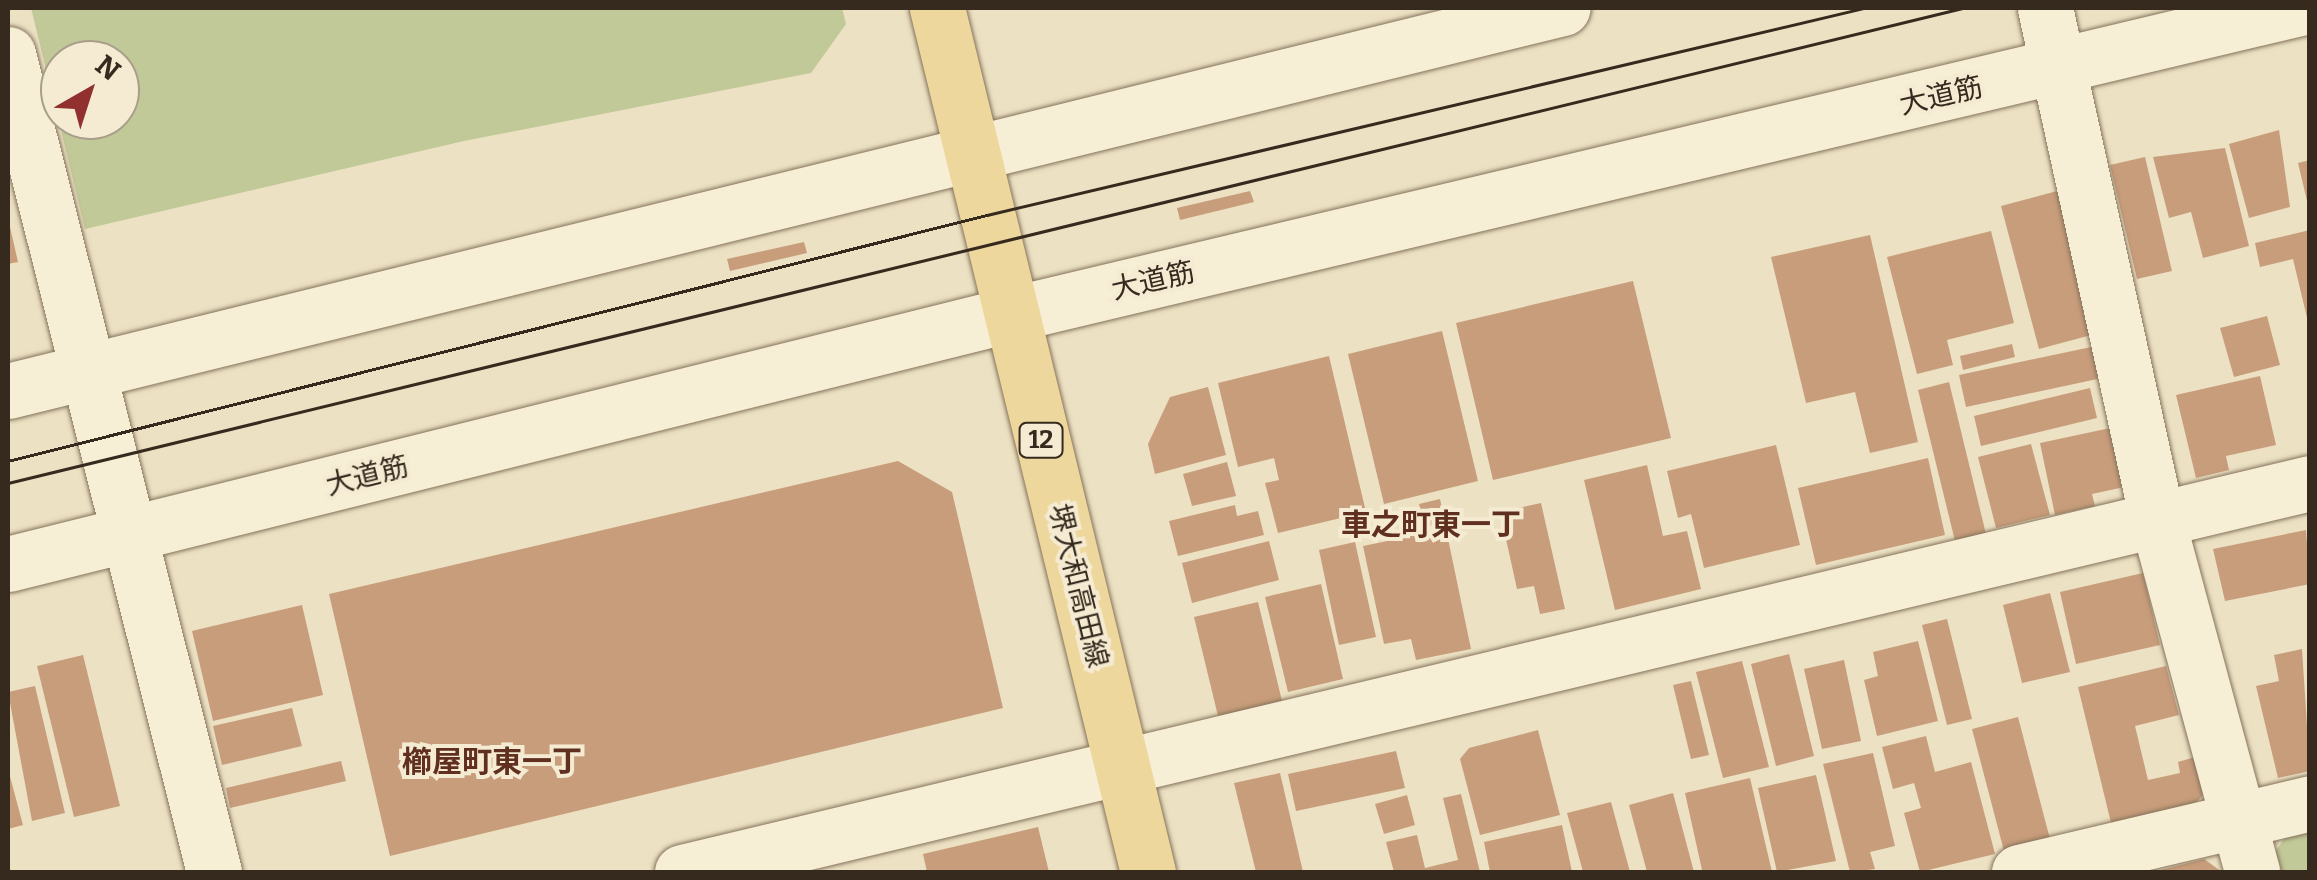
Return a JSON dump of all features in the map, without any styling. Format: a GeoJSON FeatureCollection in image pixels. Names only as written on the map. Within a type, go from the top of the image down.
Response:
{"type":"FeatureCollection","features":[{"type":"Feature","properties":{"kind":"main road","name":"堺大和高田線"},"geometry":{"type":"LineString","coordinates":[[937,8],[1008,315],[1148,872]]}},
{"type":"Feature","properties":{"kind":"street"},"geometry":{"type":"LineString","coordinates":[[8,391],[1563,8]]}},
{"type":"Feature","properties":{"kind":"street"},"geometry":{"type":"LineString","coordinates":[[2044,8],[2157,519],[2252,872]]}},
{"type":"Feature","properties":{"kind":"street","name":"大道筋"},"geometry":{"type":"LineString","coordinates":[[8,564],[1008,315],[2060,69],[2300,8]]}},
{"type":"Feature","properties":{"kind":"street"},"geometry":{"type":"LineString","coordinates":[[8,54],[214,872]]}},
{"type":"Feature","properties":{"kind":"street"},"geometry":{"type":"LineString","coordinates":[[682,872],[2310,483]]}},
{"type":"Feature","properties":{"kind":"street"},"geometry":{"type":"LineString","coordinates":[[2019,872],[2310,802]]}},
{"type":"Feature","properties":{"kind":"green space"},"geometry":{"type":"Polygon","coordinates":[[[31,8],[842,8],[846,24],[811,73],[464,141],[85,229],[63,140],[140,140],[140,40],[40,40],[40,45],[31,8]]]}},
{"type":"Feature","properties":{"kind":"green space"},"geometry":{"type":"Polygon","coordinates":[[[2309,831],[2309,872],[2279,872],[2274,854],[2285,837],[2309,831]]]}},
{"type":"Feature","properties":{"kind":"building"},"geometry":{"type":"Polygon","coordinates":[[[2279,130],[2290,207],[2249,218],[2229,144],[2279,130]]]}},
{"type":"Feature","properties":{"kind":"building"},"geometry":{"type":"Polygon","coordinates":[[[2225,148],[2249,246],[2203,258],[2191,212],[2169,218],[2153,157],[2225,148]]]}},
{"type":"Feature","properties":{"kind":"building"},"geometry":{"type":"Polygon","coordinates":[[[2145,157],[2172,271],[2137,279],[2110,165],[2145,157]]]}},
{"type":"Feature","properties":{"kind":"building"},"geometry":{"type":"Polygon","coordinates":[[[2310,160],[2310,205],[2308,205],[2298,163],[2310,160]]]}},
{"type":"Feature","properties":{"kind":"building"},"geometry":{"type":"Polygon","coordinates":[[[1250,191],[1254,202],[1180,220],[1177,208],[1250,191]]]}},
{"type":"Feature","properties":{"kind":"building"},"geometry":{"type":"Polygon","coordinates":[[[2057,191],[2095,334],[2039,349],[2001,206],[2057,191]]]}},
{"type":"Feature","properties":{"kind":"building"},"geometry":{"type":"Polygon","coordinates":[[[8,218],[18,262],[8,264],[8,218]]]}},
{"type":"Feature","properties":{"kind":"building"},"geometry":{"type":"Polygon","coordinates":[[[2310,230],[2308,322],[2293,259],[2260,267],[2255,243],[2310,230]]]}},
{"type":"Feature","properties":{"kind":"building"},"geometry":{"type":"Polygon","coordinates":[[[1991,231],[2014,323],[1947,340],[1953,365],[1917,374],[1887,257],[1991,231]]]}},
{"type":"Feature","properties":{"kind":"building"},"geometry":{"type":"Polygon","coordinates":[[[1870,235],[1918,442],[1870,453],[1855,392],[1806,403],[1771,257],[1870,235]]]}},
{"type":"Feature","properties":{"kind":"building"},"geometry":{"type":"Polygon","coordinates":[[[804,242],[807,253],[730,271],[727,259],[804,242]]]}},
{"type":"Feature","properties":{"kind":"building"},"geometry":{"type":"Polygon","coordinates":[[[1633,281],[1671,438],[1493,480],[1456,323],[1633,281]]]}},
{"type":"Feature","properties":{"kind":"building"},"geometry":{"type":"Polygon","coordinates":[[[2267,316],[2280,365],[2234,377],[2220,328],[2267,316]]]}},
{"type":"Feature","properties":{"kind":"building"},"geometry":{"type":"Polygon","coordinates":[[[1442,331],[1478,481],[1384,504],[1348,354],[1442,331]]]}},
{"type":"Feature","properties":{"kind":"building"},"geometry":{"type":"Polygon","coordinates":[[[2012,344],[2015,357],[1963,370],[1960,356],[2012,344]]]}},
{"type":"Feature","properties":{"kind":"building"},"geometry":{"type":"Polygon","coordinates":[[[2096,346],[2102,378],[1966,407],[1959,375],[2096,346]]]}},
{"type":"Feature","properties":{"kind":"building"},"geometry":{"type":"Polygon","coordinates":[[[1329,356],[1366,512],[1278,533],[1265,483],[1279,480],[1274,458],[1238,467],[1218,383],[1329,356]]]}},
{"type":"Feature","properties":{"kind":"building"},"geometry":{"type":"Polygon","coordinates":[[[2260,376],[2276,445],[2226,456],[2229,470],[2196,478],[2176,395],[2260,376]]]}},
{"type":"Feature","properties":{"kind":"building"},"geometry":{"type":"Polygon","coordinates":[[[1949,382],[1986,534],[1955,541],[1918,390],[1949,382]]]}},
{"type":"Feature","properties":{"kind":"building"},"geometry":{"type":"Polygon","coordinates":[[[1208,387],[1226,455],[1155,474],[1148,444],[1170,397],[1208,387]]]}},
{"type":"Feature","properties":{"kind":"building"},"geometry":{"type":"Polygon","coordinates":[[[2090,388],[2097,418],[1981,446],[1974,416],[2090,388]]]}},
{"type":"Feature","properties":{"kind":"building"},"geometry":{"type":"Polygon","coordinates":[[[2115,427],[2129,486],[2092,494],[2095,506],[2055,515],[2040,443],[2115,427]]]}},
{"type":"Feature","properties":{"kind":"building"},"geometry":{"type":"Polygon","coordinates":[[[2031,444],[2050,515],[1996,528],[1978,457],[2031,444]]]}},
{"type":"Feature","properties":{"kind":"building"},"geometry":{"type":"Polygon","coordinates":[[[1776,445],[1800,545],[1704,568],[1691,514],[1678,518],[1667,471],[1776,445]]]}},
{"type":"Feature","properties":{"kind":"building"},"geometry":{"type":"Polygon","coordinates":[[[1928,458],[1945,535],[1816,565],[1798,488],[1928,458]]]}},
{"type":"Feature","properties":{"kind":"building"},"geometry":{"type":"Polygon","coordinates":[[[898,461],[952,492],[1003,708],[390,856],[329,594],[898,461]]]}},
{"type":"Feature","properties":{"kind":"building"},"geometry":{"type":"Polygon","coordinates":[[[1227,462],[1236,496],[1192,506],[1183,474],[1227,462]]]}},
{"type":"Feature","properties":{"kind":"building"},"geometry":{"type":"Polygon","coordinates":[[[1647,465],[1663,536],[1687,531],[1701,589],[1615,610],[1584,480],[1647,465]]]}},
{"type":"Feature","properties":{"kind":"building"},"geometry":{"type":"Polygon","coordinates":[[[1440,499],[1445,522],[1425,527],[1419,504],[1440,499]]]}},
{"type":"Feature","properties":{"kind":"building"},"geometry":{"type":"Polygon","coordinates":[[[1541,503],[1565,609],[1540,614],[1534,586],[1517,589],[1500,512],[1541,503]]]}},
{"type":"Feature","properties":{"kind":"building"},"geometry":{"type":"Polygon","coordinates":[[[1235,505],[1237,516],[1258,511],[1264,535],[1178,556],[1169,521],[1235,505]]]}},
{"type":"Feature","properties":{"kind":"building"},"geometry":{"type":"Polygon","coordinates":[[[1446,529],[1471,649],[1416,660],[1411,639],[1384,644],[1363,546],[1446,529]]]}},
{"type":"Feature","properties":{"kind":"building"},"geometry":{"type":"Polygon","coordinates":[[[2306,530],[2310,584],[2225,601],[2213,549],[2306,530]]]}},
{"type":"Feature","properties":{"kind":"building"},"geometry":{"type":"Polygon","coordinates":[[[1269,541],[1279,580],[1192,603],[1182,563],[1269,541]]]}},
{"type":"Feature","properties":{"kind":"building"},"geometry":{"type":"Polygon","coordinates":[[[1355,542],[1376,637],[1339,645],[1319,550],[1355,542]]]}},
{"type":"Feature","properties":{"kind":"building"},"geometry":{"type":"Polygon","coordinates":[[[2143,573],[2160,645],[2076,664],[2060,592],[2143,573]]]}},
{"type":"Feature","properties":{"kind":"building"},"geometry":{"type":"Polygon","coordinates":[[[1321,584],[1343,679],[1288,692],[1265,597],[1321,584]]]}},
{"type":"Feature","properties":{"kind":"building"},"geometry":{"type":"Polygon","coordinates":[[[2050,593],[2070,672],[2022,683],[2003,605],[2050,593]]]}},
{"type":"Feature","properties":{"kind":"building"},"geometry":{"type":"Polygon","coordinates":[[[1258,602],[1282,701],[1218,716],[1194,617],[1258,602]]]}},
{"type":"Feature","properties":{"kind":"building"},"geometry":{"type":"Polygon","coordinates":[[[302,605],[323,695],[213,721],[192,631],[302,605]]]}},
{"type":"Feature","properties":{"kind":"building"},"geometry":{"type":"Polygon","coordinates":[[[1947,619],[1972,719],[1947,725],[1922,625],[1947,619]]]}},
{"type":"Feature","properties":{"kind":"building"},"geometry":{"type":"Polygon","coordinates":[[[1918,641],[1938,721],[1877,736],[1864,680],[1878,676],[1873,652],[1918,641]]]}},
{"type":"Feature","properties":{"kind":"building"},"geometry":{"type":"Polygon","coordinates":[[[2302,649],[2310,771],[2278,778],[2256,686],[2279,681],[2274,655],[2302,649]]]}},
{"type":"Feature","properties":{"kind":"building"},"geometry":{"type":"Polygon","coordinates":[[[1789,654],[1814,756],[1776,766],[1751,664],[1789,654]]]}},
{"type":"Feature","properties":{"kind":"building"},"geometry":{"type":"Polygon","coordinates":[[[83,655],[120,806],[74,817],[37,666],[83,655]]]}},
{"type":"Feature","properties":{"kind":"building"},"geometry":{"type":"Polygon","coordinates":[[[1844,660],[1861,741],[1822,749],[1804,669],[1844,660]]]}},
{"type":"Feature","properties":{"kind":"building"},"geometry":{"type":"Polygon","coordinates":[[[1742,661],[1769,767],[1723,778],[1696,672],[1742,661]]]}},
{"type":"Feature","properties":{"kind":"building"},"geometry":{"type":"Polygon","coordinates":[[[2166,666],[2179,715],[2135,726],[2148,780],[2180,773],[2178,762],[2195,757],[2205,793],[2192,807],[2112,827],[2078,687],[2166,666]]]}},
{"type":"Feature","properties":{"kind":"building"},"geometry":{"type":"Polygon","coordinates":[[[1691,681],[1709,755],[1691,759],[1673,685],[1691,681]]]}},
{"type":"Feature","properties":{"kind":"building"},"geometry":{"type":"Polygon","coordinates":[[[35,686],[65,813],[32,821],[8,692],[35,686]]]}},
{"type":"Feature","properties":{"kind":"building"},"geometry":{"type":"Polygon","coordinates":[[[292,708],[302,746],[222,765],[213,726],[292,708]]]}},
{"type":"Feature","properties":{"kind":"building"},"geometry":{"type":"Polygon","coordinates":[[[2018,717],[2050,839],[2004,851],[1972,729],[2018,717]]]}},
{"type":"Feature","properties":{"kind":"building"},"geometry":{"type":"Polygon","coordinates":[[[1538,730],[1560,815],[1480,835],[1460,759],[1469,748],[1538,730]]]}},
{"type":"Feature","properties":{"kind":"building"},"geometry":{"type":"Polygon","coordinates":[[[1926,736],[1935,772],[1971,762],[1995,854],[1920,872],[1904,813],[1921,808],[1914,783],[1893,789],[1882,747],[1926,736]]]}},
{"type":"Feature","properties":{"kind":"building"},"geometry":{"type":"Polygon","coordinates":[[[1396,751],[1405,788],[1296,811],[1288,774],[1396,751]]]}},
{"type":"Feature","properties":{"kind":"building"},"geometry":{"type":"Polygon","coordinates":[[[1873,753],[1895,846],[1870,852],[1875,869],[1850,872],[1823,764],[1873,753]]]}},
{"type":"Feature","properties":{"kind":"building"},"geometry":{"type":"Polygon","coordinates":[[[341,761],[346,781],[230,808],[226,788],[341,761]]]}},
{"type":"Feature","properties":{"kind":"building"},"geometry":{"type":"Polygon","coordinates":[[[8,769],[23,825],[8,829],[8,769]]]}},
{"type":"Feature","properties":{"kind":"building"},"geometry":{"type":"Polygon","coordinates":[[[1280,773],[1303,872],[1256,872],[1234,783],[1280,773]]]}},
{"type":"Feature","properties":{"kind":"building"},"geometry":{"type":"Polygon","coordinates":[[[1816,775],[1836,861],[1777,872],[1758,788],[1816,775]]]}},
{"type":"Feature","properties":{"kind":"building"},"geometry":{"type":"Polygon","coordinates":[[[1750,778],[1772,872],[1702,870],[1685,793],[1750,778]]]}},
{"type":"Feature","properties":{"kind":"building"},"geometry":{"type":"Polygon","coordinates":[[[1673,793],[1694,872],[1647,872],[1629,805],[1673,793]]]}},
{"type":"Feature","properties":{"kind":"building"},"geometry":{"type":"Polygon","coordinates":[[[1461,794],[1480,872],[1394,872],[1386,842],[1417,835],[1425,868],[1458,860],[1443,798],[1461,794]]]}},
{"type":"Feature","properties":{"kind":"building"},"geometry":{"type":"Polygon","coordinates":[[[1407,795],[1415,825],[1384,834],[1375,804],[1407,795]]]}},
{"type":"Feature","properties":{"kind":"building"},"geometry":{"type":"Polygon","coordinates":[[[1611,802],[1630,872],[1583,872],[1567,813],[1611,802]]]}},
{"type":"Feature","properties":{"kind":"building"},"geometry":{"type":"Polygon","coordinates":[[[1562,825],[1572,872],[1490,872],[1484,842],[1562,825]]]}},
{"type":"Feature","properties":{"kind":"building"},"geometry":{"type":"Polygon","coordinates":[[[1038,827],[1049,872],[927,872],[923,854],[1038,827]]]}},
{"type":"Feature","properties":{"kind":"building"},"geometry":{"type":"Polygon","coordinates":[[[2204,859],[2222,872],[2157,872],[2157,871],[2204,859]]]}},
{"type":"Feature","properties":{"kind":"tram line"},"geometry":{"type":"LineString","coordinates":[[8,461],[987,215],[1864,8]]}},
{"type":"Feature","properties":{"kind":"tram line"},"geometry":{"type":"LineString","coordinates":[[8,483],[1962,8]]}},
{"type":"Feature","properties":{"kind":"district","name":"車之町東一丁"},"geometry":{"type":"Point","coordinates":[1431,525]}},
{"type":"Feature","properties":{"kind":"district","name":"櫛屋町東一丁"},"geometry":{"type":"Point","coordinates":[492,762]}}]}
